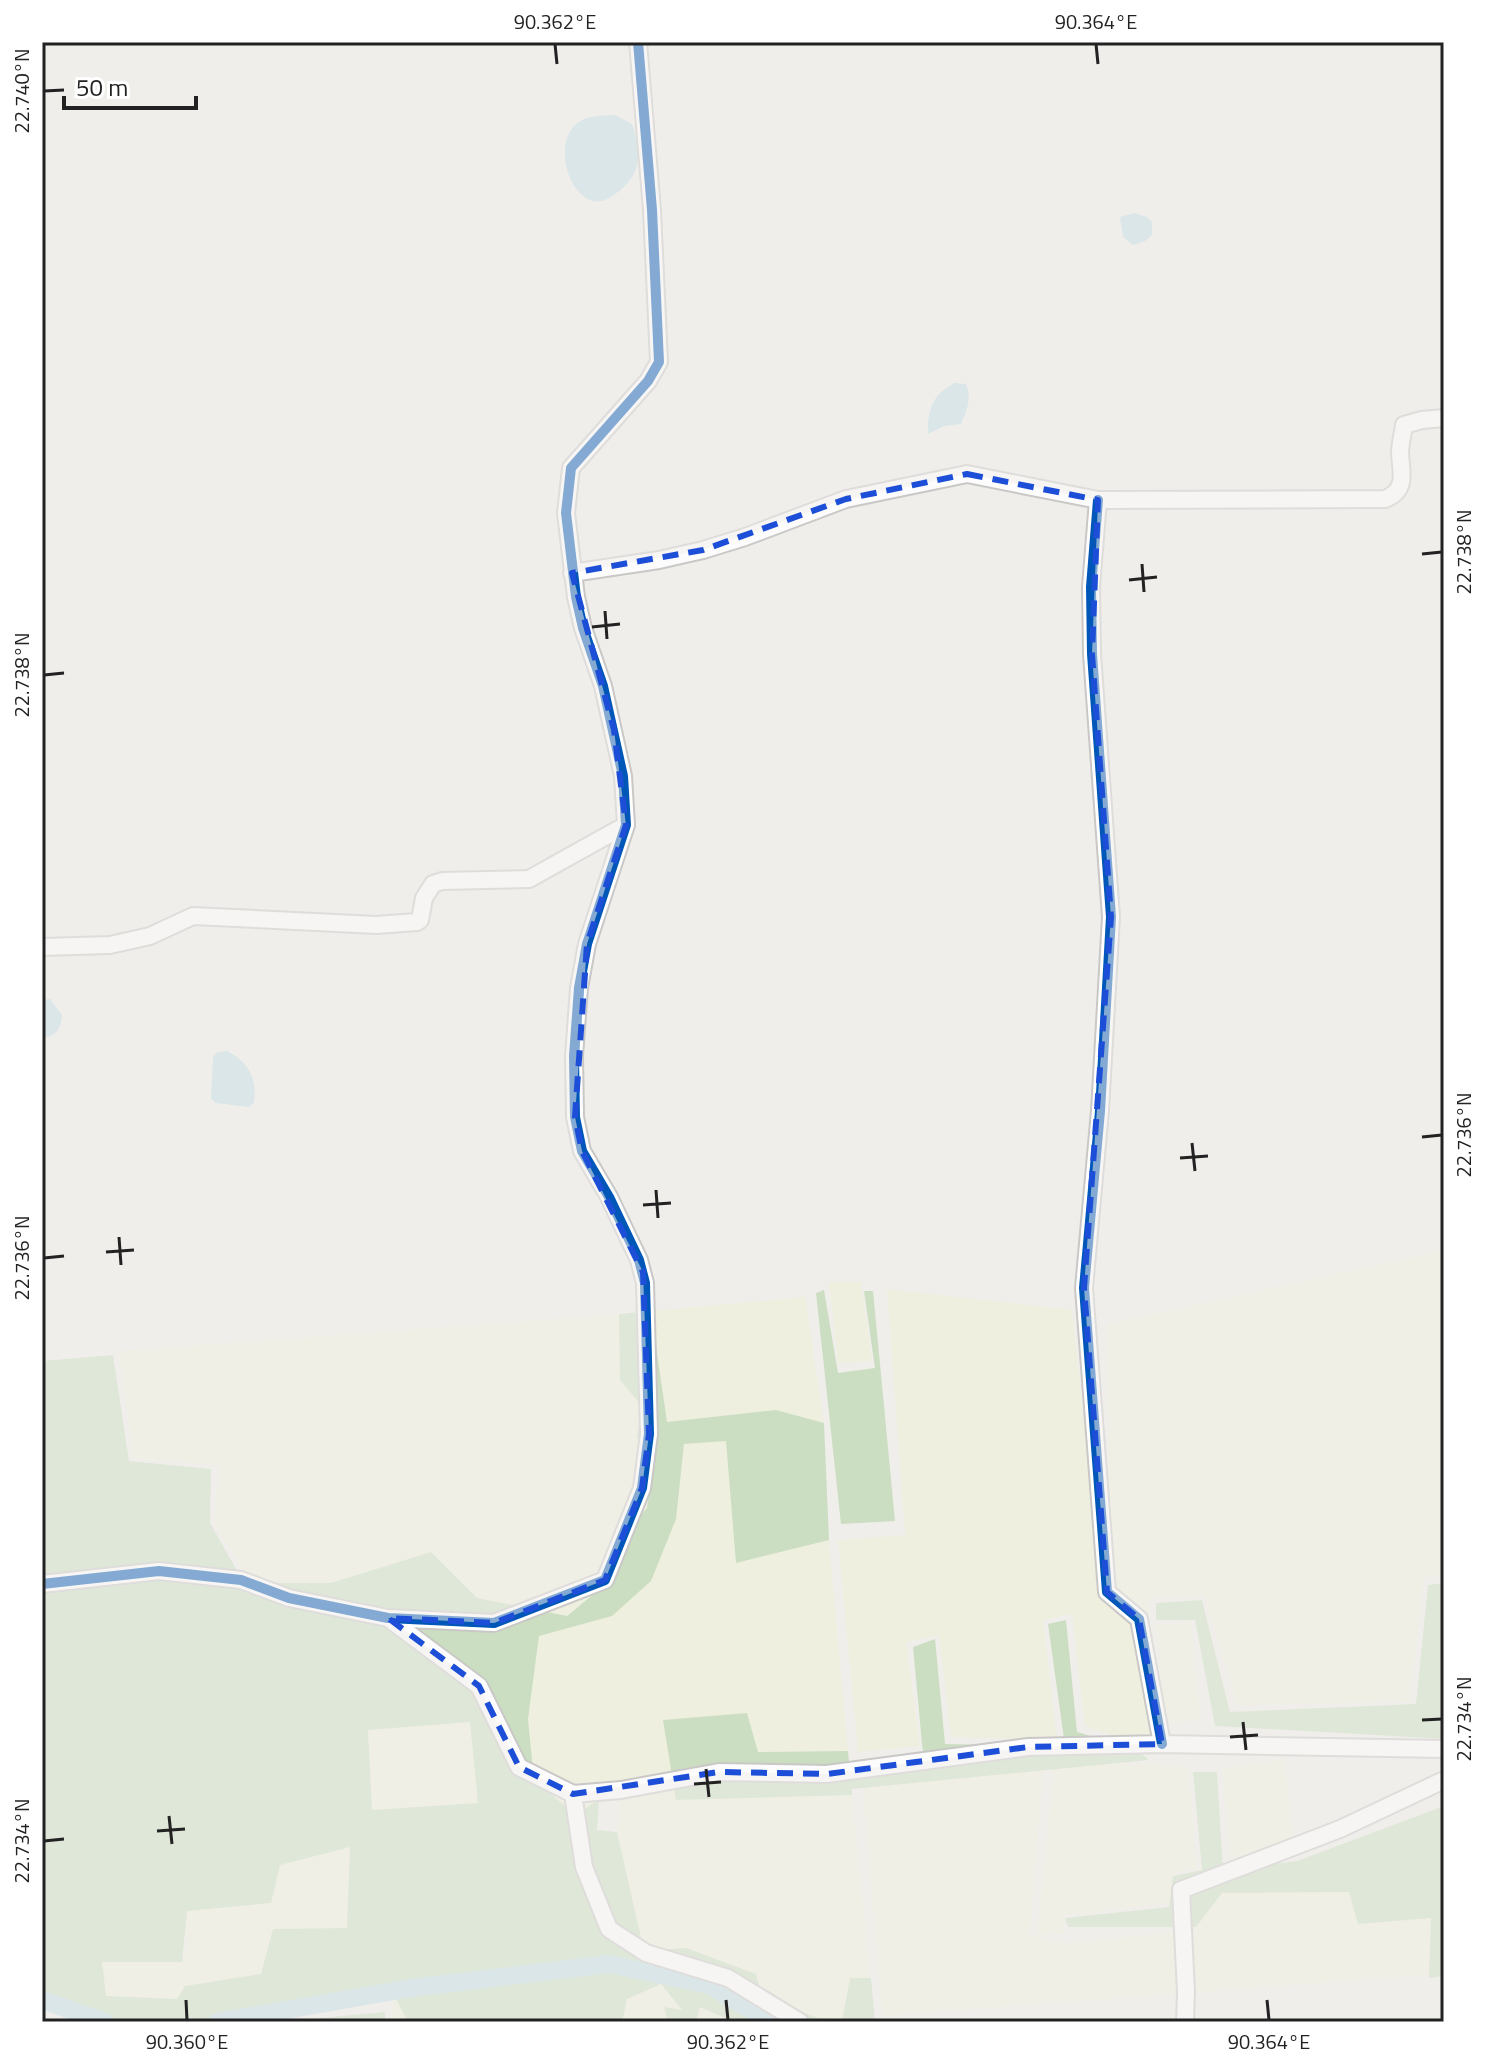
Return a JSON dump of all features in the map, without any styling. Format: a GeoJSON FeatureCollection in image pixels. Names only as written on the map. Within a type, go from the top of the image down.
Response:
{"type":"FeatureCollection","features":[{"type":"Feature","properties":{"kind":"street"},"geometry":{"type":"LineString","coordinates":[[42,1584],[159,1571],[241,1580],[289,1598],[388,1618],[494,1623],[605,1580],[642,1488],[649,1434],[643,1272],[609,1197],[582,1151],[575,1117],[574,1056],[579,988],[587,944],[626,825],[623,776],[603,686],[583,628],[572,573],[566,513],[571,468],[648,381],[659,362],[652,210],[638,42]]}},
{"type":"Feature","properties":{"kind":"street"},"geometry":{"type":"LineString","coordinates":[[572,573],[703,550],[846,499],[967,474],[1098,500],[1385,499],[1394,495],[1404,479],[1400,450],[1404,425],[1444,418]]}},
{"type":"Feature","properties":{"kind":"street"},"geometry":{"type":"LineString","coordinates":[[1098,500],[1091,587],[1092,654],[1111,917],[1100,1111],[1084,1288],[1107,1592],[1139,1619],[1162,1744]]}},
{"type":"Feature","properties":{"kind":"street"},"geometry":{"type":"LineString","coordinates":[[42,947],[110,945],[150,936],[193,916],[376,925],[417,922],[424,898],[433,884],[442,881],[529,879],[626,825]]}},
{"type":"Feature","properties":{"kind":"street"},"geometry":{"type":"LineString","coordinates":[[388,1618],[479,1686],[519,1767],[573,1794],[621,1790],[719,1772],[827,1774],[1028,1747],[1162,1744],[1444,1749]]}},
{"type":"Feature","properties":{"kind":"street"},"geometry":{"type":"LineString","coordinates":[[1185,2022],[1181,1890],[1340,1829],[1444,1780]]}},
{"type":"Feature","properties":{"kind":"street"},"geometry":{"type":"LineString","coordinates":[[573,1794],[584,1867],[609,1929],[646,1953],[728,1978],[800,2022]]}},
{"type":"Feature","properties":{"kind":"highlighted area"},"geometry":{"type":"Polygon","coordinates":[[[967,474],[1098,500],[1092,654],[1111,917],[1084,1288],[1107,1592],[1139,1619],[1162,1744],[1028,1747],[827,1774],[719,1772],[573,1794],[519,1767],[479,1686],[388,1618],[494,1623],[605,1580],[642,1488],[649,1434],[643,1272],[582,1151],[575,1117],[587,944],[626,825],[614,730],[572,573],[703,550],[846,499],[967,474]]]}},
{"type":"Feature","properties":{"kind":"green space"},"geometry":{"type":"Polygon","coordinates":[[[1444,1250],[1444,1577],[1424,1577],[1410,1702],[1237,1705],[1204,1596],[1151,1598],[1149,1623],[1110,1587],[1107,1324],[1444,1250]]]}},
{"type":"Feature","properties":{"kind":"green space"},"geometry":{"type":"Polygon","coordinates":[[[829,1282],[861,1282],[872,1361],[838,1363],[829,1282]]]}},
{"type":"Feature","properties":{"kind":"green space"},"geometry":{"type":"Polygon","coordinates":[[[887,1289],[1072,1310],[1103,1593],[1134,1620],[1156,1760],[1141,1746],[1085,1726],[1072,1614],[1043,1620],[1057,1740],[951,1737],[939,1635],[906,1642],[920,1746],[858,1752],[838,1540],[905,1535],[887,1289]]]}},
{"type":"Feature","properties":{"kind":"green space"},"geometry":{"type":"Polygon","coordinates":[[[824,1290],[838,1373],[875,1368],[864,1291],[873,1291],[895,1521],[841,1524],[816,1293],[824,1290]]]}},
{"type":"Feature","properties":{"kind":"green space"},"geometry":{"type":"Polygon","coordinates":[[[805,1297],[824,1423],[776,1410],[666,1422],[651,1311],[805,1297]]]}},
{"type":"Feature","properties":{"kind":"green space"},"geometry":{"type":"Polygon","coordinates":[[[651,1311],[667,1422],[776,1410],[824,1423],[829,1540],[736,1563],[726,1441],[684,1444],[676,1519],[651,1581],[612,1616],[539,1636],[528,1719],[534,1780],[576,1815],[599,1799],[597,1830],[617,1832],[644,1951],[686,1948],[756,1974],[762,1996],[818,2018],[842,2021],[850,1978],[871,1978],[875,2022],[734,2022],[700,2007],[696,2022],[668,2022],[664,2007],[682,2010],[661,1984],[627,1999],[622,2022],[408,2022],[393,1993],[217,2022],[105,2022],[42,2000],[42,1584],[159,1571],[251,1583],[331,1583],[431,1552],[477,1598],[567,1616],[612,1579],[620,1539],[647,1508],[653,1465],[637,1437],[642,1406],[620,1380],[619,1314],[651,1311]],[[470,1722],[368,1730],[372,1810],[478,1803],[470,1722]],[[350,1847],[280,1865],[271,1903],[187,1911],[182,1962],[102,1962],[106,1996],[177,1999],[185,1986],[261,1974],[273,1929],[347,1928],[350,1847]],[[616,1965],[661,1984],[703,1985],[703,1984],[616,1965]]]}},
{"type":"Feature","properties":{"kind":"green space"},"geometry":{"type":"Polygon","coordinates":[[[619,1314],[620,1380],[642,1406],[637,1437],[653,1465],[647,1508],[620,1539],[612,1579],[567,1616],[477,1598],[431,1553],[331,1583],[251,1583],[214,1524],[219,1465],[133,1459],[119,1351],[619,1314]]]}},
{"type":"Feature","properties":{"kind":"green space"},"geometry":{"type":"Polygon","coordinates":[[[113,1355],[129,1461],[211,1469],[210,1523],[240,1576],[42,1578],[42,1361],[113,1355]]]}},
{"type":"Feature","properties":{"kind":"green space"},"geometry":{"type":"Polygon","coordinates":[[[726,1440],[736,1562],[829,1540],[848,1751],[757,1752],[663,1720],[676,1799],[852,1795],[871,1978],[850,1979],[842,2022],[818,2018],[644,1951],[617,1832],[619,1801],[599,1799],[576,1815],[534,1780],[528,1719],[539,1636],[612,1616],[676,1519],[684,1444],[726,1440]]]}},
{"type":"Feature","properties":{"kind":"green space"},"geometry":{"type":"Polygon","coordinates":[[[1444,1583],[1444,1739],[1215,1726],[1195,1620],[1156,1620],[1156,1603],[1202,1600],[1230,1712],[1416,1704],[1428,1585],[1444,1583]]]}},
{"type":"Feature","properties":{"kind":"green space"},"geometry":{"type":"Polygon","coordinates":[[[1066,1620],[1077,1732],[1136,1749],[1149,1760],[852,1789],[852,1795],[676,1800],[663,1720],[747,1713],[758,1752],[848,1751],[849,1762],[923,1754],[913,1647],[935,1639],[945,1744],[1065,1746],[1048,1624],[1066,1620]]]}},
{"type":"Feature","properties":{"kind":"green space"},"geometry":{"type":"Polygon","coordinates":[[[1191,1622],[1201,1720],[1165,1723],[1155,1625],[1191,1622]]]}},
{"type":"Feature","properties":{"kind":"green space"},"geometry":{"type":"Polygon","coordinates":[[[470,1722],[479,1803],[372,1810],[368,1730],[470,1722]]]}},
{"type":"Feature","properties":{"kind":"green space"},"geometry":{"type":"Polygon","coordinates":[[[1284,1759],[1297,1858],[1230,1862],[1222,1768],[1284,1759]]]}},
{"type":"Feature","properties":{"kind":"green space"},"geometry":{"type":"Polygon","coordinates":[[[1044,1761],[1030,1935],[1065,1943],[1187,1931],[1221,1889],[1349,1889],[1431,1914],[1429,1975],[882,2016],[862,1780],[1044,1761]]]}},
{"type":"Feature","properties":{"kind":"green space"},"geometry":{"type":"Polygon","coordinates":[[[1054,1763],[1166,1764],[1189,1768],[1197,1869],[1173,1873],[1169,1903],[1063,1916],[1064,1934],[1037,1935],[1054,1763]]]}},
{"type":"Feature","properties":{"kind":"green space"},"geometry":{"type":"Polygon","coordinates":[[[1193,1772],[1217,1772],[1223,1870],[1297,1861],[1444,1806],[1444,1976],[1429,1978],[1431,1918],[1358,1924],[1349,1892],[1222,1893],[1196,1927],[1068,1927],[1065,1918],[1169,1907],[1173,1876],[1202,1870],[1193,1772]]]}},
{"type":"Feature","properties":{"kind":"green space"},"geometry":{"type":"Polygon","coordinates":[[[350,1846],[347,1928],[273,1929],[261,1974],[185,1986],[177,1999],[106,1996],[102,1962],[185,1958],[187,1911],[270,1903],[280,1865],[350,1846]]]}},
{"type":"Feature","properties":{"kind":"green space"},"geometry":{"type":"Polygon","coordinates":[[[661,1984],[683,2011],[664,2007],[668,2022],[622,2022],[627,1999],[661,1984]]]}},
{"type":"Feature","properties":{"kind":"green space"},"geometry":{"type":"Polygon","coordinates":[[[394,1993],[408,2022],[391,2022],[394,1993]]]}},
{"type":"Feature","properties":{"kind":"green space"},"geometry":{"type":"Polygon","coordinates":[[[700,2007],[734,2021],[734,2022],[696,2022],[700,2007]]]}},
{"type":"Feature","properties":{"kind":"green space"},"geometry":{"type":"Polygon","coordinates":[[[385,2012],[385,2022],[276,2022],[385,2012]]]}},
{"type":"Feature","properties":{"kind":"water"},"geometry":{"type":"Polygon","coordinates":[[[615,115],[632,124],[638,147],[637,167],[619,191],[609,198],[592,201],[572,182],[565,161],[567,139],[572,129],[583,120],[615,115]]]}},
{"type":"Feature","properties":{"kind":"water"},"geometry":{"type":"Polygon","coordinates":[[[1134,213],[1152,222],[1152,235],[1133,245],[1123,237],[1120,217],[1134,213]]]}},
{"type":"Feature","properties":{"kind":"water"},"geometry":{"type":"Polygon","coordinates":[[[955,383],[966,384],[969,394],[961,424],[944,426],[928,434],[933,404],[941,392],[955,383]]]}},
{"type":"Feature","properties":{"kind":"water"},"geometry":{"type":"Polygon","coordinates":[[[50,999],[62,1015],[61,1020],[57,1031],[42,1038],[42,1000],[50,999]]]}},
{"type":"Feature","properties":{"kind":"water"},"geometry":{"type":"Polygon","coordinates":[[[227,1051],[241,1060],[253,1078],[254,1103],[249,1107],[216,1103],[211,1099],[213,1057],[218,1052],[227,1051]]]}},
{"type":"Feature","properties":{"kind":"waterway"},"geometry":{"type":"LineString","coordinates":[[217,2022],[411,1988],[609,1964],[709,1985],[771,2022]]}},
{"type":"Feature","properties":{"kind":"waterway"},"geometry":{"type":"LineString","coordinates":[[42,2000],[105,2022]]}},
{"type":"Feature","properties":{"kind":"cycle path"},"geometry":{"type":"LineString","coordinates":[[42,1584],[159,1571],[241,1580],[289,1598],[388,1618],[494,1623],[605,1580],[642,1488],[649,1434],[645,1283],[639,1260],[609,1197],[582,1151],[575,1117],[574,1056],[579,988],[587,944],[626,825],[623,776],[603,686],[576,597],[566,513],[571,468],[648,381],[659,362],[652,210],[638,42]]}},
{"type":"Feature","properties":{"kind":"cycle path"},"geometry":{"type":"LineString","coordinates":[[1098,500],[1091,587],[1092,654],[1111,917],[1100,1111],[1084,1288],[1107,1592],[1139,1619],[1162,1744]]}}]}
